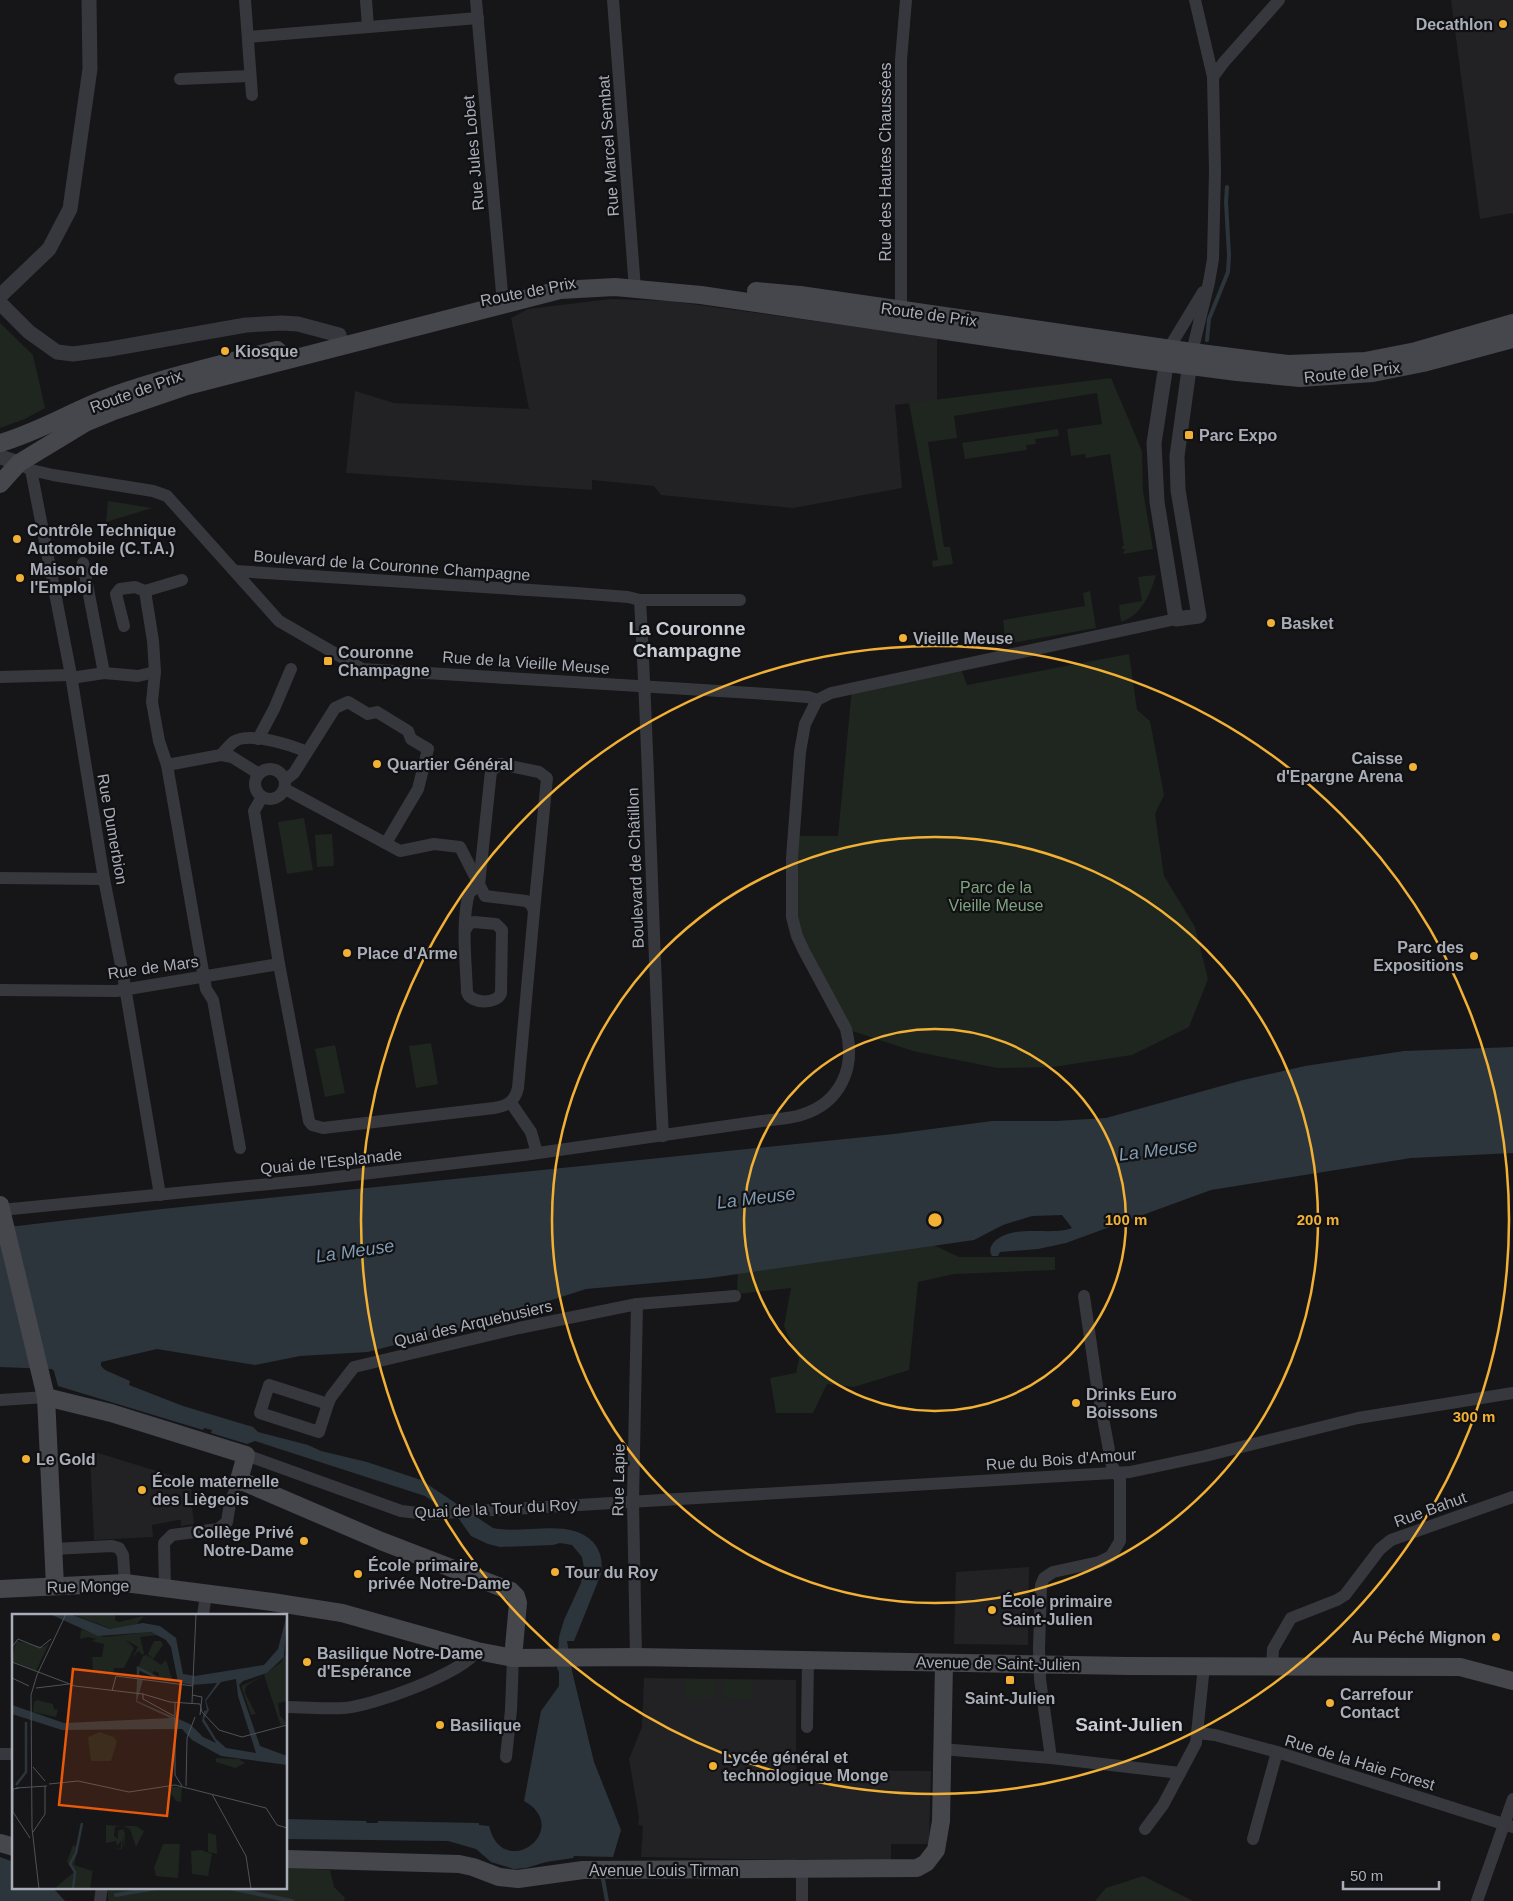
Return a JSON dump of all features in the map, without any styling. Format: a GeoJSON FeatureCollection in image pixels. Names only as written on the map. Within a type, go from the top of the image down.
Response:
{"type":"FeatureCollection","features":[{"type":"Feature","properties":{"kind":"main road","name":"Route de Prix"},"geometry":{"type":"LineString","coordinates":[[0,443],[28,434],[110,397],[186,372],[340,340],[502,299],[558,282],[614,277],[635,284],[800,295],[901,317],[1167,355],[1300,378],[1373,373],[1423,363],[1513,339]]}},
{"type":"Feature","properties":{"kind":"main road","name":"Route de Prix"},"geometry":{"type":"LineString","coordinates":[[1190,359],[1288,364],[1365,361],[1416,351],[1513,323]]}},
{"type":"Feature","properties":{"kind":"main road","name":"Route de Prix"},"geometry":{"type":"LineString","coordinates":[[0,484],[85,423],[187,386],[340,340]]}},
{"type":"Feature","properties":{"kind":"main road"},"geometry":{"type":"LineString","coordinates":[[25,466],[20,452],[25,446],[67,416]]}},
{"type":"Feature","properties":{"kind":"main road","name":"Route de Prix"},"geometry":{"type":"LineString","coordinates":[[0,466],[25,466]]}},
{"type":"Feature","properties":{"kind":"main road"},"geometry":{"type":"LineString","coordinates":[[1,1207],[46,1397],[54,1586]]}},
{"type":"Feature","properties":{"kind":"main road","name":"Quai de la Tour du Roy"},"geometry":{"type":"LineString","coordinates":[[46,1397],[111,1413],[246,1455]]}},
{"type":"Feature","properties":{"kind":"main road"},"geometry":{"type":"LineString","coordinates":[[246,1455],[239,1480],[397,1548],[511,1592],[516,1596],[518,1603],[514,1658]]}},
{"type":"Feature","properties":{"kind":"main road","name":"Rue Monge"},"geometry":{"type":"LineString","coordinates":[[0,1590],[125,1583],[342,1613],[477,1651]]}},
{"type":"Feature","properties":{"kind":"main road","name":"Avenue de Saint-Julien"},"geometry":{"type":"LineString","coordinates":[[477,1651],[514,1658],[636,1657],[1272,1667],[1460,1667],[1513,1680]]}},
{"type":"Feature","properties":{"kind":"main road","name":"Avenue Louis Tirman"},"geometry":{"type":"LineString","coordinates":[[288,1859],[458,1864],[473,1867],[499,1877],[518,1880],[583,1870],[918,1868],[936,1850],[941,1821],[944,1663]]}},
{"type":"Feature","properties":{"kind":"street"},"geometry":{"type":"LineString","coordinates":[[0,296],[48,249],[70,209],[90,69],[89,0]]}},
{"type":"Feature","properties":{"kind":"street"},"geometry":{"type":"LineString","coordinates":[[245,0],[252,95]]}},
{"type":"Feature","properties":{"kind":"street"},"geometry":{"type":"LineString","coordinates":[[366,0],[368,27]]}},
{"type":"Feature","properties":{"kind":"street","name":"Rue Jules Lobet"},"geometry":{"type":"LineString","coordinates":[[476,0],[502,299]]}},
{"type":"Feature","properties":{"kind":"street","name":"Rue Marcel Sembat"},"geometry":{"type":"LineString","coordinates":[[613,0],[635,284]]}},
{"type":"Feature","properties":{"kind":"street","name":"Rue des Hautes Chaussées"},"geometry":{"type":"LineString","coordinates":[[901,317],[901,60],[906,0]]}},
{"type":"Feature","properties":{"kind":"street"},"geometry":{"type":"LineString","coordinates":[[817,700],[831,693],[1176,619],[1199,616],[1178,482],[1177,456],[1190,359],[1213,260],[1213,77],[1195,0]]}},
{"type":"Feature","properties":{"kind":"street"},"geometry":{"type":"LineString","coordinates":[[1213,77],[1279,0]]}},
{"type":"Feature","properties":{"kind":"street"},"geometry":{"type":"LineString","coordinates":[[248,37],[478,18]]}},
{"type":"Feature","properties":{"kind":"street"},"geometry":{"type":"LineString","coordinates":[[180,79],[250,76]]}},
{"type":"Feature","properties":{"kind":"street"},"geometry":{"type":"LineString","coordinates":[[1176,619],[1157,502],[1154,443],[1167,355],[1209,282]]}},
{"type":"Feature","properties":{"kind":"street"},"geometry":{"type":"LineString","coordinates":[[0,303],[29,332],[57,352],[73,354],[246,325],[282,323],[298,324],[340,340]]}},
{"type":"Feature","properties":{"kind":"street"},"geometry":{"type":"LineString","coordinates":[[0,457],[25,466]]}},
{"type":"Feature","properties":{"kind":"street","name":"Boulevard de la Couronne Champagne"},"geometry":{"type":"LineString","coordinates":[[25,466],[53,475],[153,491],[167,496],[235,571],[576,593],[628,597],[640,600],[740,600]]}},
{"type":"Feature","properties":{"kind":"street","name":"Rue Dumerbion"},"geometry":{"type":"LineString","coordinates":[[25,466],[71,676],[104,879],[126,990],[160,1194]]}},
{"type":"Feature","properties":{"kind":"street"},"geometry":{"type":"LineString","coordinates":[[83,563],[104,672]]}},
{"type":"Feature","properties":{"kind":"street","name":"Rue de la Vieille Meuse"},"geometry":{"type":"LineString","coordinates":[[235,571],[279,621],[362,669],[808,697],[817,700]]}},
{"type":"Feature","properties":{"kind":"street"},"geometry":{"type":"LineString","coordinates":[[124,626],[116,594],[120,589],[135,587],[145,591],[182,580]]}},
{"type":"Feature","properties":{"kind":"street"},"geometry":{"type":"LineString","coordinates":[[145,591],[153,642],[155,672],[152,702],[159,741],[167,765],[206,989],[213,1000],[240,1148]]}},
{"type":"Feature","properties":{"kind":"street","name":"Boulevard de Châtillon"},"geometry":{"type":"LineString","coordinates":[[640,600],[645,687],[656,1009],[663,1136]]}},
{"type":"Feature","properties":{"kind":"street"},"geometry":{"type":"LineString","coordinates":[[258,739],[292,669]]}},
{"type":"Feature","properties":{"kind":"street"},"geometry":{"type":"LineString","coordinates":[[0,677],[71,676],[104,672],[138,676],[155,672]]}},
{"type":"Feature","properties":{"kind":"street","name":"Quai de l'Esplanade"},"geometry":{"type":"LineString","coordinates":[[1,1207],[310,1180],[537,1153],[800,1115],[814,1110],[835,1094],[845,1076],[850,1044],[846,1029],[797,936],[792,917],[792,858],[800,752],[807,719],[817,700]]}},
{"type":"Feature","properties":{"kind":"street"},"geometry":{"type":"LineString","coordinates":[[386,843],[418,789],[428,749],[411,739],[408,732],[377,712],[368,714],[348,702],[335,708],[294,774],[285,784],[280,796],[276,799],[267,800],[262,797],[255,789],[256,778],[268,769],[274,769],[278,771],[285,784],[386,843],[400,851],[434,844],[460,847],[484,896],[526,901],[531,904],[534,911]]}},
{"type":"Feature","properties":{"kind":"street"},"geometry":{"type":"LineString","coordinates":[[221,756],[234,741],[246,738],[294,746],[307,752]]}},
{"type":"Feature","properties":{"kind":"street"},"geometry":{"type":"LineString","coordinates":[[167,765],[221,756],[232,757],[259,774]]}},
{"type":"Feature","properties":{"kind":"street"},"geometry":{"type":"LineString","coordinates":[[262,797],[254,811],[279,964],[307,1116],[312,1125],[323,1128],[494,1108],[511,1103],[516,1096],[547,778],[539,772],[500,764],[492,771],[479,885],[468,893],[466,906],[466,930],[468,995],[469,998],[475,1000],[496,1000],[501,993],[502,930],[496,924],[474,922],[469,924],[466,930]]}},
{"type":"Feature","properties":{"kind":"street"},"geometry":{"type":"LineString","coordinates":[[0,878],[104,879]]}},
{"type":"Feature","properties":{"kind":"street","name":"Rue de Mars"},"geometry":{"type":"LineString","coordinates":[[0,990],[126,990],[279,964]]}},
{"type":"Feature","properties":{"kind":"street"},"geometry":{"type":"LineString","coordinates":[[511,1103],[531,1132],[537,1153]]}},
{"type":"Feature","properties":{"kind":"street","name":"Quai des Arquebusiers"},"geometry":{"type":"LineString","coordinates":[[328,1404],[269,1385],[260,1413],[319,1432],[328,1404],[354,1367],[519,1328],[637,1304],[735,1296]]}},
{"type":"Feature","properties":{"kind":"street"},"geometry":{"type":"LineString","coordinates":[[1052,1758],[1038,1649],[1041,1594],[1044,1578],[1053,1572],[1098,1562],[1111,1556],[1120,1541],[1120,1484],[1118,1473],[1112,1466],[1097,1386],[1084,1296]]}},
{"type":"Feature","properties":{"kind":"street","name":"Rue Lapie"},"geometry":{"type":"LineString","coordinates":[[636,1657],[634,1502],[637,1304]]}},
{"type":"Feature","properties":{"kind":"street","name":"Rue du Bois d'Amour"},"geometry":{"type":"LineString","coordinates":[[634,1502],[1130,1472],[1205,1456],[1358,1418],[1513,1393]]}},
{"type":"Feature","properties":{"kind":"street"},"geometry":{"type":"LineString","coordinates":[[0,1400],[46,1397]]}},
{"type":"Feature","properties":{"kind":"street","name":"Quai de la Tour du Roy"},"geometry":{"type":"LineString","coordinates":[[246,1455],[401,1511],[427,1514],[634,1502]]}},
{"type":"Feature","properties":{"kind":"street"},"geometry":{"type":"LineString","coordinates":[[165,1589],[164,1542],[172,1535],[218,1529],[227,1522],[230,1503],[239,1480]]}},
{"type":"Feature","properties":{"kind":"street","name":"Rue Bahut"},"geometry":{"type":"LineString","coordinates":[[1272,1667],[1273,1649],[1291,1618],[1345,1595],[1380,1549],[1391,1540],[1513,1497]]}},
{"type":"Feature","properties":{"kind":"street"},"geometry":{"type":"LineString","coordinates":[[53,1550],[112,1546],[120,1548],[123,1556],[125,1583]]}},
{"type":"Feature","properties":{"kind":"street"},"geometry":{"type":"LineString","coordinates":[[203,1614],[206,1594]]}},
{"type":"Feature","properties":{"kind":"street"},"geometry":{"type":"LineString","coordinates":[[288,1707],[344,1708],[372,1703],[436,1678],[472,1659],[477,1651]]}},
{"type":"Feature","properties":{"kind":"street"},"geometry":{"type":"LineString","coordinates":[[506,1757],[512,1710],[514,1658]]}},
{"type":"Feature","properties":{"kind":"street"},"geometry":{"type":"LineString","coordinates":[[807,1727],[808,1660]]}},
{"type":"Feature","properties":{"kind":"street"},"geometry":{"type":"LineString","coordinates":[[1145,1829],[1163,1805],[1196,1743],[1204,1666]]}},
{"type":"Feature","properties":{"kind":"street","name":"Rue de la Haie Forest"},"geometry":{"type":"LineString","coordinates":[[1197,1733],[1215,1735],[1277,1752],[1509,1826]]}},
{"type":"Feature","properties":{"kind":"street"},"geometry":{"type":"LineString","coordinates":[[941,1749],[1052,1758],[1180,1773]]}},
{"type":"Feature","properties":{"kind":"street"},"geometry":{"type":"LineString","coordinates":[[1253,1839],[1277,1752]]}},
{"type":"Feature","properties":{"kind":"street"},"geometry":{"type":"LineString","coordinates":[[1477,1901],[1509,1826],[1513,1800]]}},
{"type":"Feature","properties":{"kind":"street"},"geometry":{"type":"LineString","coordinates":[[802,1869],[802,1901]]}},
{"type":"Feature","properties":{"kind":"street"},"geometry":{"type":"LineString","coordinates":[[100,1901],[102,1888]]}},
{"type":"Feature","properties":{"kind":"shaded area"},"geometry":{"type":"Polygon","coordinates":[[[1451,0],[1513,0],[1513,215],[1512,213],[1480,219],[1451,0]]]}},
{"type":"Feature","properties":{"kind":"shaded area"},"geometry":{"type":"Polygon","coordinates":[[[610,299],[670,301],[937,338],[937,400],[895,405],[902,488],[793,508],[661,495],[654,486],[592,480],[592,490],[346,473],[355,391],[394,403],[529,409],[511,318],[528,309],[610,299]]]}},
{"type":"Feature","properties":{"kind":"shaded area","name":"École maternelle des Liègeois"},"geometry":{"type":"Polygon","coordinates":[[[95,1452],[192,1482],[191,1498],[194,1524],[181,1526],[181,1520],[178,1520],[152,1525],[153,1537],[94,1540],[90,1457],[95,1452]]]}},
{"type":"Feature","properties":{"kind":"shaded area","name":"École primaire Saint-Julien"},"geometry":{"type":"Polygon","coordinates":[[[1029,1567],[1028,1645],[954,1644],[956,1572],[1029,1567]]]}},
{"type":"Feature","properties":{"kind":"shaded area","name":"Lycée général et technologique Monge"},"geometry":{"type":"Polygon","coordinates":[[[644,1678],[796,1680],[796,1770],[931,1771],[929,1844],[891,1844],[891,1860],[641,1857],[643,1826],[638,1825],[639,1817],[629,1759],[642,1727],[644,1678]]]}},
{"type":"Feature","properties":{"kind":"green space"},"geometry":{"type":"Polygon","coordinates":[[[0,323],[33,355],[45,408],[25,419],[0,428],[0,323]]]}},
{"type":"Feature","properties":{"kind":"green space"},"geometry":{"type":"Polygon","coordinates":[[[1111,378],[1142,451],[1143,491],[1153,549],[1123,554],[1125,549],[1122,549],[1122,546],[1124,546],[1110,454],[1086,458],[1085,454],[1071,456],[1067,429],[1102,424],[1097,393],[954,416],[957,438],[928,442],[944,547],[950,547],[953,564],[933,567],[932,561],[938,560],[909,403],[1111,378]]]}},
{"type":"Feature","properties":{"kind":"green space"},"geometry":{"type":"Polygon","coordinates":[[[1058,429],[1059,436],[1035,439],[1036,444],[1026,445],[1027,450],[965,459],[962,443],[1058,429]]]}},
{"type":"Feature","properties":{"kind":"green space"},"geometry":{"type":"Polygon","coordinates":[[[108,501],[152,508],[106,522],[108,501]]]}},
{"type":"Feature","properties":{"kind":"green space"},"geometry":{"type":"Polygon","coordinates":[[[1156,575],[1148,596],[1140,609],[1121,622],[1119,605],[1142,601],[1138,577],[1156,575]]]}},
{"type":"Feature","properties":{"kind":"green space"},"geometry":{"type":"Polygon","coordinates":[[[1090,591],[1096,628],[1006,644],[1003,620],[1085,606],[1083,593],[1090,591]]]}},
{"type":"Feature","properties":{"kind":"green space","name":"Parc de la Vieille Meuse"},"geometry":{"type":"Polygon","coordinates":[[[1129,654],[1137,710],[1150,721],[1164,795],[1155,814],[1164,876],[1195,927],[1208,979],[1189,1027],[1132,1055],[1053,1067],[997,1068],[913,1051],[846,1029],[797,936],[793,836],[838,836],[852,688],[960,666],[967,685],[1129,654]]]}},
{"type":"Feature","properties":{"kind":"green space"},"geometry":{"type":"Polygon","coordinates":[[[304,818],[313,870],[287,874],[278,822],[304,818]]]}},
{"type":"Feature","properties":{"kind":"green space"},"geometry":{"type":"Polygon","coordinates":[[[332,834],[334,866],[317,867],[315,835],[332,834]]]}},
{"type":"Feature","properties":{"kind":"green space"},"geometry":{"type":"Polygon","coordinates":[[[431,1043],[438,1084],[416,1088],[409,1046],[431,1043]]]}},
{"type":"Feature","properties":{"kind":"green space"},"geometry":{"type":"Polygon","coordinates":[[[335,1045],[345,1093],[325,1097],[315,1049],[335,1045]]]}},
{"type":"Feature","properties":{"kind":"green space"},"geometry":{"type":"Polygon","coordinates":[[[908,1233],[959,1257],[1055,1257],[1055,1270],[954,1274],[918,1282],[909,1370],[854,1387],[827,1384],[813,1413],[776,1413],[770,1378],[796,1373],[799,1359],[784,1326],[791,1288],[737,1294],[738,1263],[908,1233]]]}},
{"type":"Feature","properties":{"kind":"green space"},"geometry":{"type":"Polygon","coordinates":[[[685,1679],[714,1680],[715,1696],[712,1698],[686,1698],[685,1679]]]}},
{"type":"Feature","properties":{"kind":"green space"},"geometry":{"type":"Polygon","coordinates":[[[725,1680],[753,1681],[753,1699],[725,1698],[723,1695],[723,1683],[725,1680]]]}},
{"type":"Feature","properties":{"kind":"green space"},"geometry":{"type":"Polygon","coordinates":[[[288,1867],[330,1870],[334,1887],[345,1898],[344,1901],[108,1901],[108,1888],[288,1888],[288,1867]]]}},
{"type":"Feature","properties":{"kind":"green space"},"geometry":{"type":"Polygon","coordinates":[[[1143,1876],[1193,1901],[1095,1901],[1106,1888],[1143,1876]]]}},
{"type":"Feature","properties":{"kind":"water","name":"La Meuse"},"geometry":{"type":"Polygon","coordinates":[[[1513,1047],[1513,1153],[1411,1158],[1211,1190],[1066,1243],[1038,1249],[1000,1252],[998,1256],[992,1256],[990,1252],[991,1247],[1000,1237],[1007,1234],[1024,1231],[1060,1231],[1072,1228],[1062,1215],[1032,1216],[1003,1225],[974,1240],[710,1278],[586,1289],[486,1321],[368,1352],[300,1356],[255,1365],[157,1349],[101,1362],[101,1366],[105,1370],[130,1381],[129,1385],[183,1406],[253,1427],[258,1432],[308,1445],[321,1451],[367,1462],[421,1480],[493,1528],[518,1530],[559,1528],[572,1530],[593,1542],[601,1557],[601,1574],[574,1641],[567,1641],[572,1671],[594,1762],[621,1830],[613,1857],[574,1856],[573,1858],[514,1869],[491,1862],[476,1849],[448,1841],[288,1839],[288,1819],[366,1821],[367,1823],[378,1823],[378,1821],[479,1823],[479,1825],[489,1826],[497,1842],[507,1850],[519,1851],[530,1845],[539,1836],[542,1825],[537,1812],[524,1801],[541,1711],[559,1686],[559,1672],[557,1668],[559,1637],[564,1620],[581,1583],[584,1568],[582,1557],[572,1545],[560,1543],[553,1545],[500,1547],[488,1544],[471,1536],[459,1519],[425,1496],[255,1441],[247,1444],[211,1433],[212,1430],[204,1428],[203,1430],[58,1386],[52,1369],[0,1367],[0,1228],[162,1209],[894,1134],[992,1121],[1056,1121],[1106,1118],[1243,1080],[1305,1066],[1404,1051],[1513,1047]]]}},
{"type":"Feature","properties":{"kind":"water"},"geometry":{"type":"Polygon","coordinates":[[[0,1857],[12,1861],[12,1888],[53,1888],[65,1901],[0,1901],[0,1857]]]}},
{"type":"Feature","properties":{"kind":"waterway"},"geometry":{"type":"LineString","coordinates":[[1207,340],[1209,319],[1228,272],[1227,187]]}},
{"type":"Feature","properties":{"kind":"waterway"},"geometry":{"type":"LineString","coordinates":[[602,1874],[607,1901]]}},
{"type":"Feature","properties":{"kind":"waterway"},"geometry":{"type":"LineString","coordinates":[[116,1895],[156,1888]]}},
{"type":"Feature","properties":{"kind":"waterway"},"geometry":{"type":"LineString","coordinates":[[229,1888],[292,1901]]}},
{"type":"Feature","properties":{"kind":"place","name":"Decathlon"},"geometry":{"type":"Point","coordinates":[1503,24]}},
{"type":"Feature","properties":{"kind":"place","name":"Kiosque"},"geometry":{"type":"Point","coordinates":[225,351]}},
{"type":"Feature","properties":{"kind":"place","name":"Parc Expo"},"geometry":{"type":"Point","coordinates":[1189,435]}},
{"type":"Feature","properties":{"kind":"place","name":"Contrôle Technique Automobile (C.T.A.)"},"geometry":{"type":"Point","coordinates":[17,539]}},
{"type":"Feature","properties":{"kind":"place","name":"Maison de l'Emploi"},"geometry":{"type":"Point","coordinates":[20,578]}},
{"type":"Feature","properties":{"kind":"place","name":"Basket"},"geometry":{"type":"Point","coordinates":[1271,623]}},
{"type":"Feature","properties":{"kind":"place","name":"Vieille Meuse"},"geometry":{"type":"Point","coordinates":[903,638]}},
{"type":"Feature","properties":{"kind":"place","name":"Couronne Champagne"},"geometry":{"type":"Point","coordinates":[328,661]}},
{"type":"Feature","properties":{"kind":"place","name":"Quartier Général"},"geometry":{"type":"Point","coordinates":[377,764]}},
{"type":"Feature","properties":{"kind":"place","name":"Caisse d'Epargne Arena"},"geometry":{"type":"Point","coordinates":[1413,767]}},
{"type":"Feature","properties":{"kind":"place","name":"Place d'Arme"},"geometry":{"type":"Point","coordinates":[347,953]}},
{"type":"Feature","properties":{"kind":"place","name":"Parc des Expositions"},"geometry":{"type":"Point","coordinates":[1474,956]}},
{"type":"Feature","properties":{"kind":"place","name":"Drinks Euro Boissons"},"geometry":{"type":"Point","coordinates":[1076,1403]}},
{"type":"Feature","properties":{"kind":"place","name":"Le Gold"},"geometry":{"type":"Point","coordinates":[26,1459]}},
{"type":"Feature","properties":{"kind":"place","name":"École maternelle des Liègeois"},"geometry":{"type":"Point","coordinates":[142,1490]}},
{"type":"Feature","properties":{"kind":"place","name":"Collège Privé Notre-Dame"},"geometry":{"type":"Point","coordinates":[304,1541]}},
{"type":"Feature","properties":{"kind":"place","name":"Tour du Roy"},"geometry":{"type":"Point","coordinates":[555,1572]}},
{"type":"Feature","properties":{"kind":"place","name":"École primaire privée Notre-Dame"},"geometry":{"type":"Point","coordinates":[358,1574]}},
{"type":"Feature","properties":{"kind":"place","name":"École primaire Saint-Julien"},"geometry":{"type":"Point","coordinates":[992,1610]}},
{"type":"Feature","properties":{"kind":"place","name":"Au Péché Mignon"},"geometry":{"type":"Point","coordinates":[1496,1637]}},
{"type":"Feature","properties":{"kind":"place","name":"Basilique Notre-Dame d'Espérance"},"geometry":{"type":"Point","coordinates":[307,1662]}},
{"type":"Feature","properties":{"kind":"place","name":"Saint-Julien"},"geometry":{"type":"Point","coordinates":[1010,1680]}},
{"type":"Feature","properties":{"kind":"place","name":"Carrefour Contact"},"geometry":{"type":"Point","coordinates":[1330,1703]}},
{"type":"Feature","properties":{"kind":"place","name":"Basilique"},"geometry":{"type":"Point","coordinates":[440,1725]}},
{"type":"Feature","properties":{"kind":"place","name":"Lycée général et technologique Monge"},"geometry":{"type":"Point","coordinates":[713,1766]}},
{"type":"Feature","properties":{"kind":"district","name":"La Couronne Champagne"},"geometry":{"type":"Point","coordinates":[687,639]}},
{"type":"Feature","properties":{"kind":"district","name":"Saint-Julien"},"geometry":{"type":"Point","coordinates":[1129,1724]}}]}
